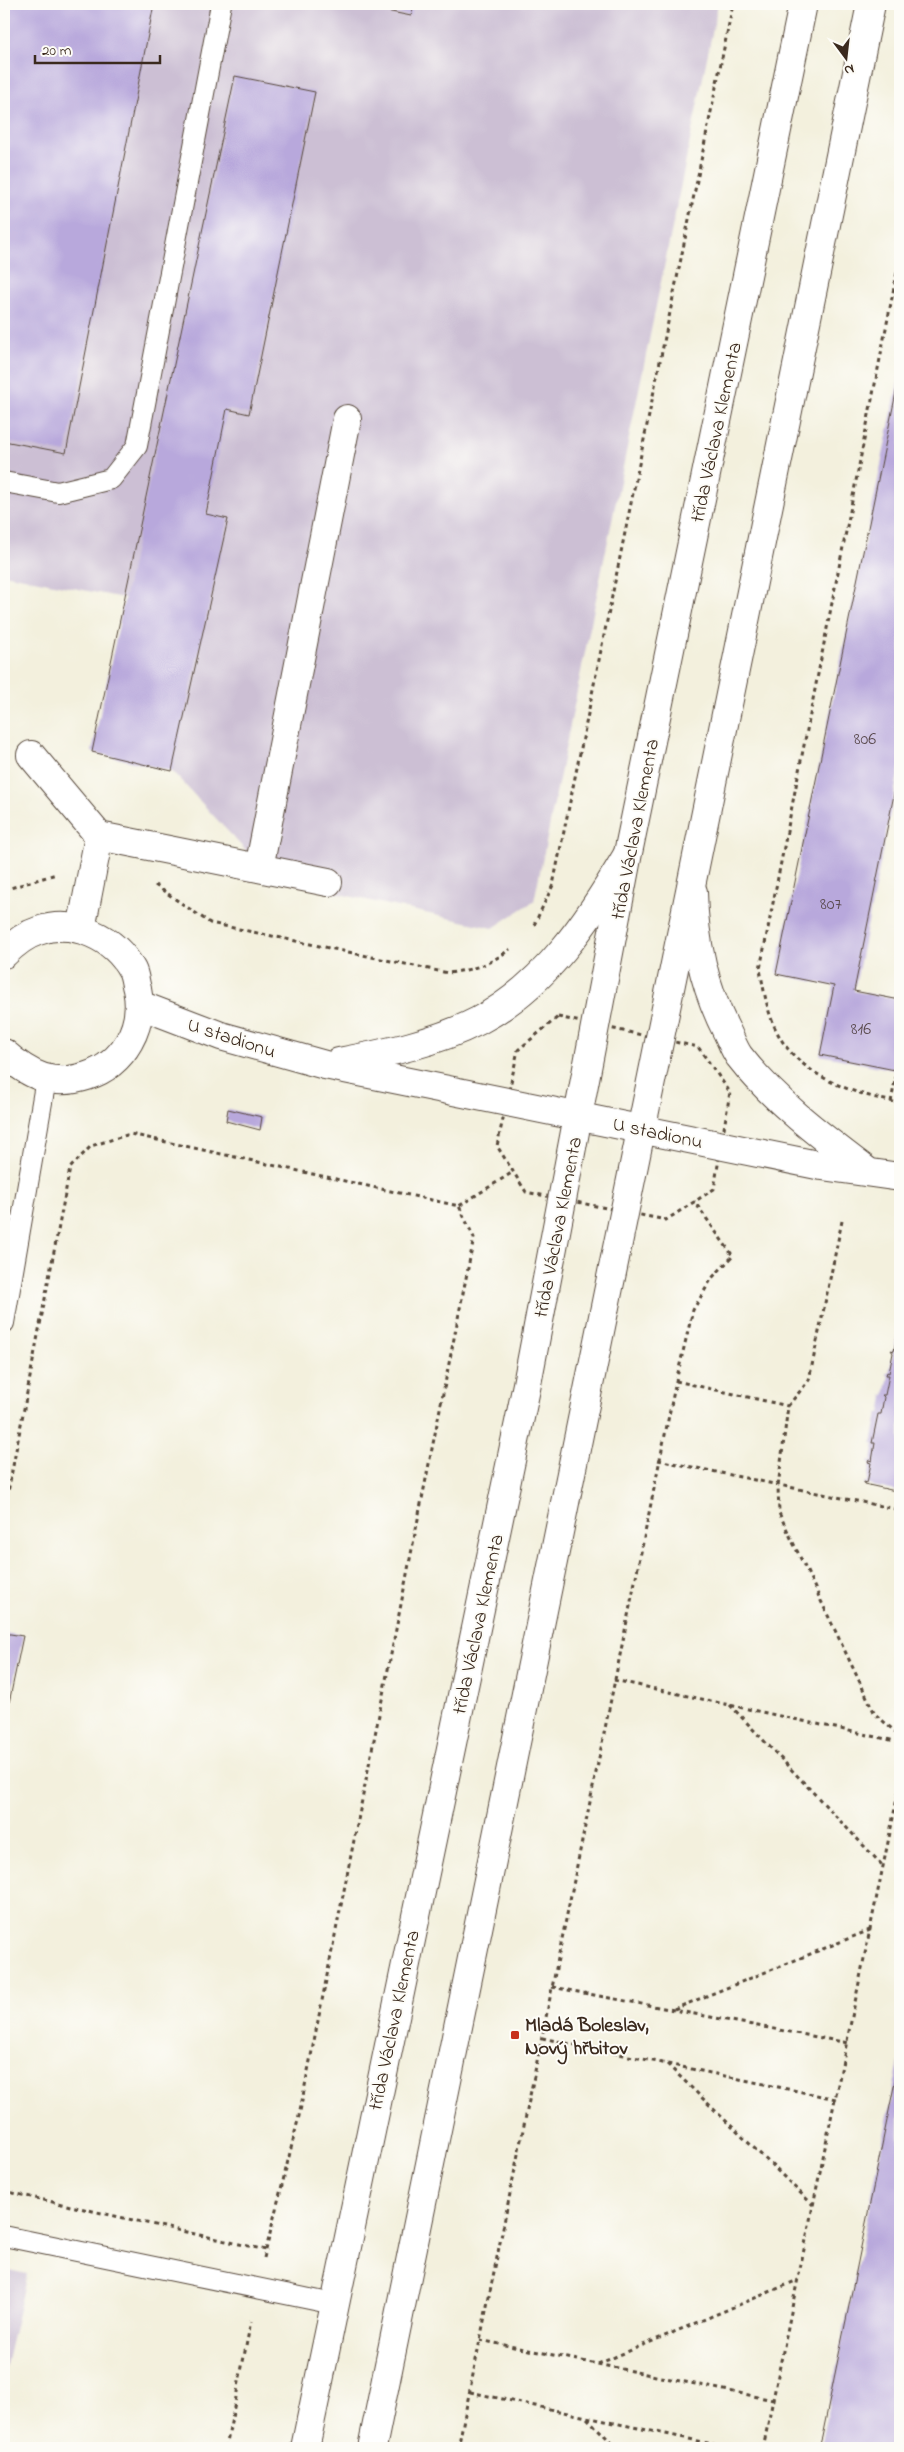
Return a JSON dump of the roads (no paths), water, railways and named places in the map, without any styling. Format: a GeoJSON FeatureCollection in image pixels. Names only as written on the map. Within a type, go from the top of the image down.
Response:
{"type":"FeatureCollection","features":[{"type":"Feature","properties":{"kind":"street","name":"třída Václava Klementa"},"geometry":{"type":"LineString","coordinates":[[305,2448],[523,1403],[628,853],[803,4]]}},
{"type":"Feature","properties":{"kind":"street"},"geometry":{"type":"LineString","coordinates":[[372,2448],[870,4]]}},
{"type":"Feature","properties":{"kind":"street"},"geometry":{"type":"LineString","coordinates":[[259,868],[348,419]]}},
{"type":"Feature","properties":{"kind":"street"},"geometry":{"type":"LineString","coordinates":[[31,755],[97,848],[81,929]]}},
{"type":"Feature","properties":{"kind":"street"},"geometry":{"type":"LineString","coordinates":[[97,848],[259,868],[328,882]]}},
{"type":"Feature","properties":{"kind":"street","name":"U stadionu"},"geometry":{"type":"LineString","coordinates":[[325,1065],[390,1052],[445,1035],[478,1021],[507,1003],[534,981],[577,933],[604,894],[628,853]]}},
{"type":"Feature","properties":{"kind":"street","name":"U stadionu"},"geometry":{"type":"LineString","coordinates":[[693,876],[698,949],[707,984],[721,1021],[738,1055],[787,1105],[828,1142],[873,1174]]}},
{"type":"Feature","properties":{"kind":"street"},"geometry":{"type":"LineString","coordinates":[[4,954],[19,940],[39,930],[60,927],[81,929],[112,944],[133,971],[140,1005],[134,1032],[120,1055],[99,1072],[73,1080],[46,1079],[22,1069],[4,1053]]}},
{"type":"Feature","properties":{"kind":"street","name":"U stadionu"},"geometry":{"type":"LineString","coordinates":[[140,1005],[221,1036],[325,1065],[873,1174],[900,1177]]}},
{"type":"Feature","properties":{"kind":"lane"},"geometry":{"type":"LineString","coordinates":[[4,482],[58,492],[111,480],[137,446],[221,4]]}},
{"type":"Feature","properties":{"kind":"lane"},"geometry":{"type":"LineString","coordinates":[[4,1323],[46,1079]]}},
{"type":"Feature","properties":{"kind":"lane"},"geometry":{"type":"LineString","coordinates":[[4,2236],[334,2304]]}},
{"type":"Feature","properties":{"kind":"place","name":"Mladá Boleslav, Nový hřbitov"},"geometry":{"type":"Point","coordinates":[515,2035]}}]}
